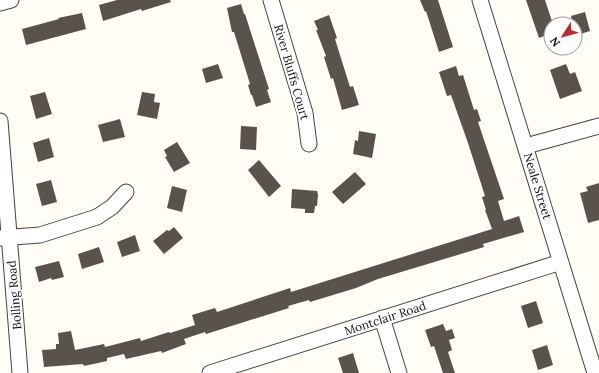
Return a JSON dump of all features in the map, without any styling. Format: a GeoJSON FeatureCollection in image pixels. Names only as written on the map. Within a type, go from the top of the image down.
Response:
{"type":"FeatureCollection","features":[{"type":"Feature","properties":{"kind":"street"},"geometry":{"type":"LineString","coordinates":[[0,3],[11,0]]}},
{"type":"Feature","properties":{"kind":"street","name":"River Bluffs Court"},"geometry":{"type":"LineString","coordinates":[[271,0],[305,113],[309,144]]}},
{"type":"Feature","properties":{"kind":"street","name":"Neale Street"},"geometry":{"type":"LineString","coordinates":[[480,0],[595,373]]}},
{"type":"Feature","properties":{"kind":"street","name":"Bolling Road"},"geometry":{"type":"LineString","coordinates":[[0,121],[5,237],[20,373]]}},
{"type":"Feature","properties":{"kind":"street"},"geometry":{"type":"LineString","coordinates":[[526,146],[599,126]]}},
{"type":"Feature","properties":{"kind":"street"},"geometry":{"type":"LineString","coordinates":[[5,237],[40,234],[97,217],[112,207],[126,192]]}},
{"type":"Feature","properties":{"kind":"street","name":"Montclair Road"},"geometry":{"type":"LineString","coordinates":[[210,373],[560,262]]}},
{"type":"Feature","properties":{"kind":"street"},"geometry":{"type":"LineString","coordinates":[[382,318],[399,373]]}},
{"type":"Feature","properties":{"kind":"building"},"geometry":{"type":"Polygon","coordinates":[[[117,0],[170,0],[171,2],[142,11],[141,9],[103,21],[99,5],[117,0]]]}},
{"type":"Feature","properties":{"kind":"building"},"geometry":{"type":"Polygon","coordinates":[[[420,0],[438,0],[453,47],[439,52],[426,11],[425,12],[420,0]]]}},
{"type":"Feature","properties":{"kind":"building"},"geometry":{"type":"Polygon","coordinates":[[[526,0],[545,0],[550,16],[543,16],[543,36],[539,38],[526,0]]]}},
{"type":"Feature","properties":{"kind":"building"},"geometry":{"type":"Polygon","coordinates":[[[241,4],[269,89],[267,90],[271,102],[256,107],[248,85],[250,84],[234,32],[232,32],[227,8],[241,4]]]}},
{"type":"Feature","properties":{"kind":"building"},"geometry":{"type":"Polygon","coordinates":[[[585,12],[590,31],[583,33],[583,16],[571,16],[585,12]]]}},
{"type":"Feature","properties":{"kind":"building"},"geometry":{"type":"Polygon","coordinates":[[[82,13],[86,29],[26,45],[22,29],[59,19],[58,18],[82,13]]]}},
{"type":"Feature","properties":{"kind":"building"},"geometry":{"type":"Polygon","coordinates":[[[329,15],[337,38],[335,39],[350,87],[353,86],[359,105],[342,110],[333,78],[331,79],[324,57],[326,56],[314,21],[329,15]]]}},
{"type":"Feature","properties":{"kind":"building"},"geometry":{"type":"Polygon","coordinates":[[[218,64],[223,78],[206,83],[202,69],[218,64]]]}},
{"type":"Feature","properties":{"kind":"building"},"geometry":{"type":"Polygon","coordinates":[[[566,64],[570,74],[575,72],[582,91],[560,99],[550,70],[566,64]]]}},
{"type":"Feature","properties":{"kind":"building"},"geometry":{"type":"Polygon","coordinates":[[[456,66],[459,76],[463,75],[474,110],[477,109],[481,121],[478,122],[504,199],[498,201],[504,221],[519,216],[524,232],[483,244],[484,247],[378,279],[356,288],[310,302],[309,300],[288,306],[289,308],[206,334],[205,332],[184,339],[186,344],[162,353],[161,351],[126,359],[124,354],[107,358],[107,361],[84,366],[83,364],[44,367],[42,350],[56,349],[56,344],[59,344],[58,333],[71,331],[75,350],[104,344],[105,347],[140,338],[141,341],[195,325],[192,315],[215,308],[217,312],[290,288],[291,292],[492,229],[482,197],[485,196],[468,143],[451,95],[447,96],[439,72],[456,66]]]}},
{"type":"Feature","properties":{"kind":"building"},"geometry":{"type":"Polygon","coordinates":[[[45,92],[52,114],[36,119],[30,96],[45,92]]]}},
{"type":"Feature","properties":{"kind":"building"},"geometry":{"type":"Polygon","coordinates":[[[142,92],[155,94],[154,102],[160,103],[157,119],[137,115],[142,92]]]}},
{"type":"Feature","properties":{"kind":"building"},"geometry":{"type":"Polygon","coordinates":[[[120,119],[125,137],[103,142],[98,125],[120,119]]]}},
{"type":"Feature","properties":{"kind":"building"},"geometry":{"type":"Polygon","coordinates":[[[241,126],[257,127],[256,150],[240,149],[241,126]]]}},
{"type":"Feature","properties":{"kind":"building"},"geometry":{"type":"Polygon","coordinates":[[[359,131],[376,134],[372,158],[353,154],[355,140],[358,141],[359,131]]]}},
{"type":"Feature","properties":{"kind":"building"},"geometry":{"type":"Polygon","coordinates":[[[49,138],[54,157],[38,162],[33,143],[49,138]]]}},
{"type":"Feature","properties":{"kind":"building"},"geometry":{"type":"Polygon","coordinates":[[[177,142],[190,163],[174,172],[165,157],[167,156],[164,150],[177,142]]]}},
{"type":"Feature","properties":{"kind":"building"},"geometry":{"type":"Polygon","coordinates":[[[259,160],[281,186],[269,197],[248,170],[259,160]]]}},
{"type":"Feature","properties":{"kind":"building"},"geometry":{"type":"Polygon","coordinates":[[[355,172],[366,184],[343,204],[332,192],[355,172]]]}},
{"type":"Feature","properties":{"kind":"building"},"geometry":{"type":"Polygon","coordinates":[[[51,180],[57,202],[42,206],[36,184],[51,180]]]}},
{"type":"Feature","properties":{"kind":"building"},"geometry":{"type":"Polygon","coordinates":[[[599,183],[599,220],[588,223],[580,193],[588,191],[586,187],[599,183]]]}},
{"type":"Feature","properties":{"kind":"building"},"geometry":{"type":"Polygon","coordinates":[[[172,186],[187,190],[182,212],[167,208],[172,186]]]}},
{"type":"Feature","properties":{"kind":"building"},"geometry":{"type":"Polygon","coordinates":[[[292,189],[317,191],[317,206],[315,206],[314,213],[305,213],[305,209],[291,208],[292,189]]]}},
{"type":"Feature","properties":{"kind":"building"},"geometry":{"type":"Polygon","coordinates":[[[174,227],[183,238],[164,254],[153,241],[167,230],[169,231],[174,227]]]}},
{"type":"Feature","properties":{"kind":"building"},"geometry":{"type":"Polygon","coordinates":[[[135,235],[140,251],[122,257],[117,242],[135,235]]]}},
{"type":"Feature","properties":{"kind":"building"},"geometry":{"type":"Polygon","coordinates":[[[99,247],[104,262],[82,269],[78,254],[99,247]]]}},
{"type":"Feature","properties":{"kind":"building"},"geometry":{"type":"Polygon","coordinates":[[[59,261],[64,277],[52,280],[51,278],[39,282],[35,267],[59,261]]]}},
{"type":"Feature","properties":{"kind":"building"},"geometry":{"type":"Polygon","coordinates":[[[536,301],[543,323],[528,328],[521,306],[536,301]]]}},
{"type":"Feature","properties":{"kind":"building"},"geometry":{"type":"Polygon","coordinates":[[[443,324],[446,331],[452,329],[455,338],[449,340],[452,350],[448,352],[455,373],[443,373],[434,346],[431,347],[425,330],[443,324]]]}},
{"type":"Feature","properties":{"kind":"building"},"geometry":{"type":"Polygon","coordinates":[[[547,345],[553,365],[538,370],[532,350],[547,345]]]}},
{"type":"Feature","properties":{"kind":"building"},"geometry":{"type":"Polygon","coordinates":[[[353,353],[359,373],[343,373],[338,358],[353,353]]]}}]}
